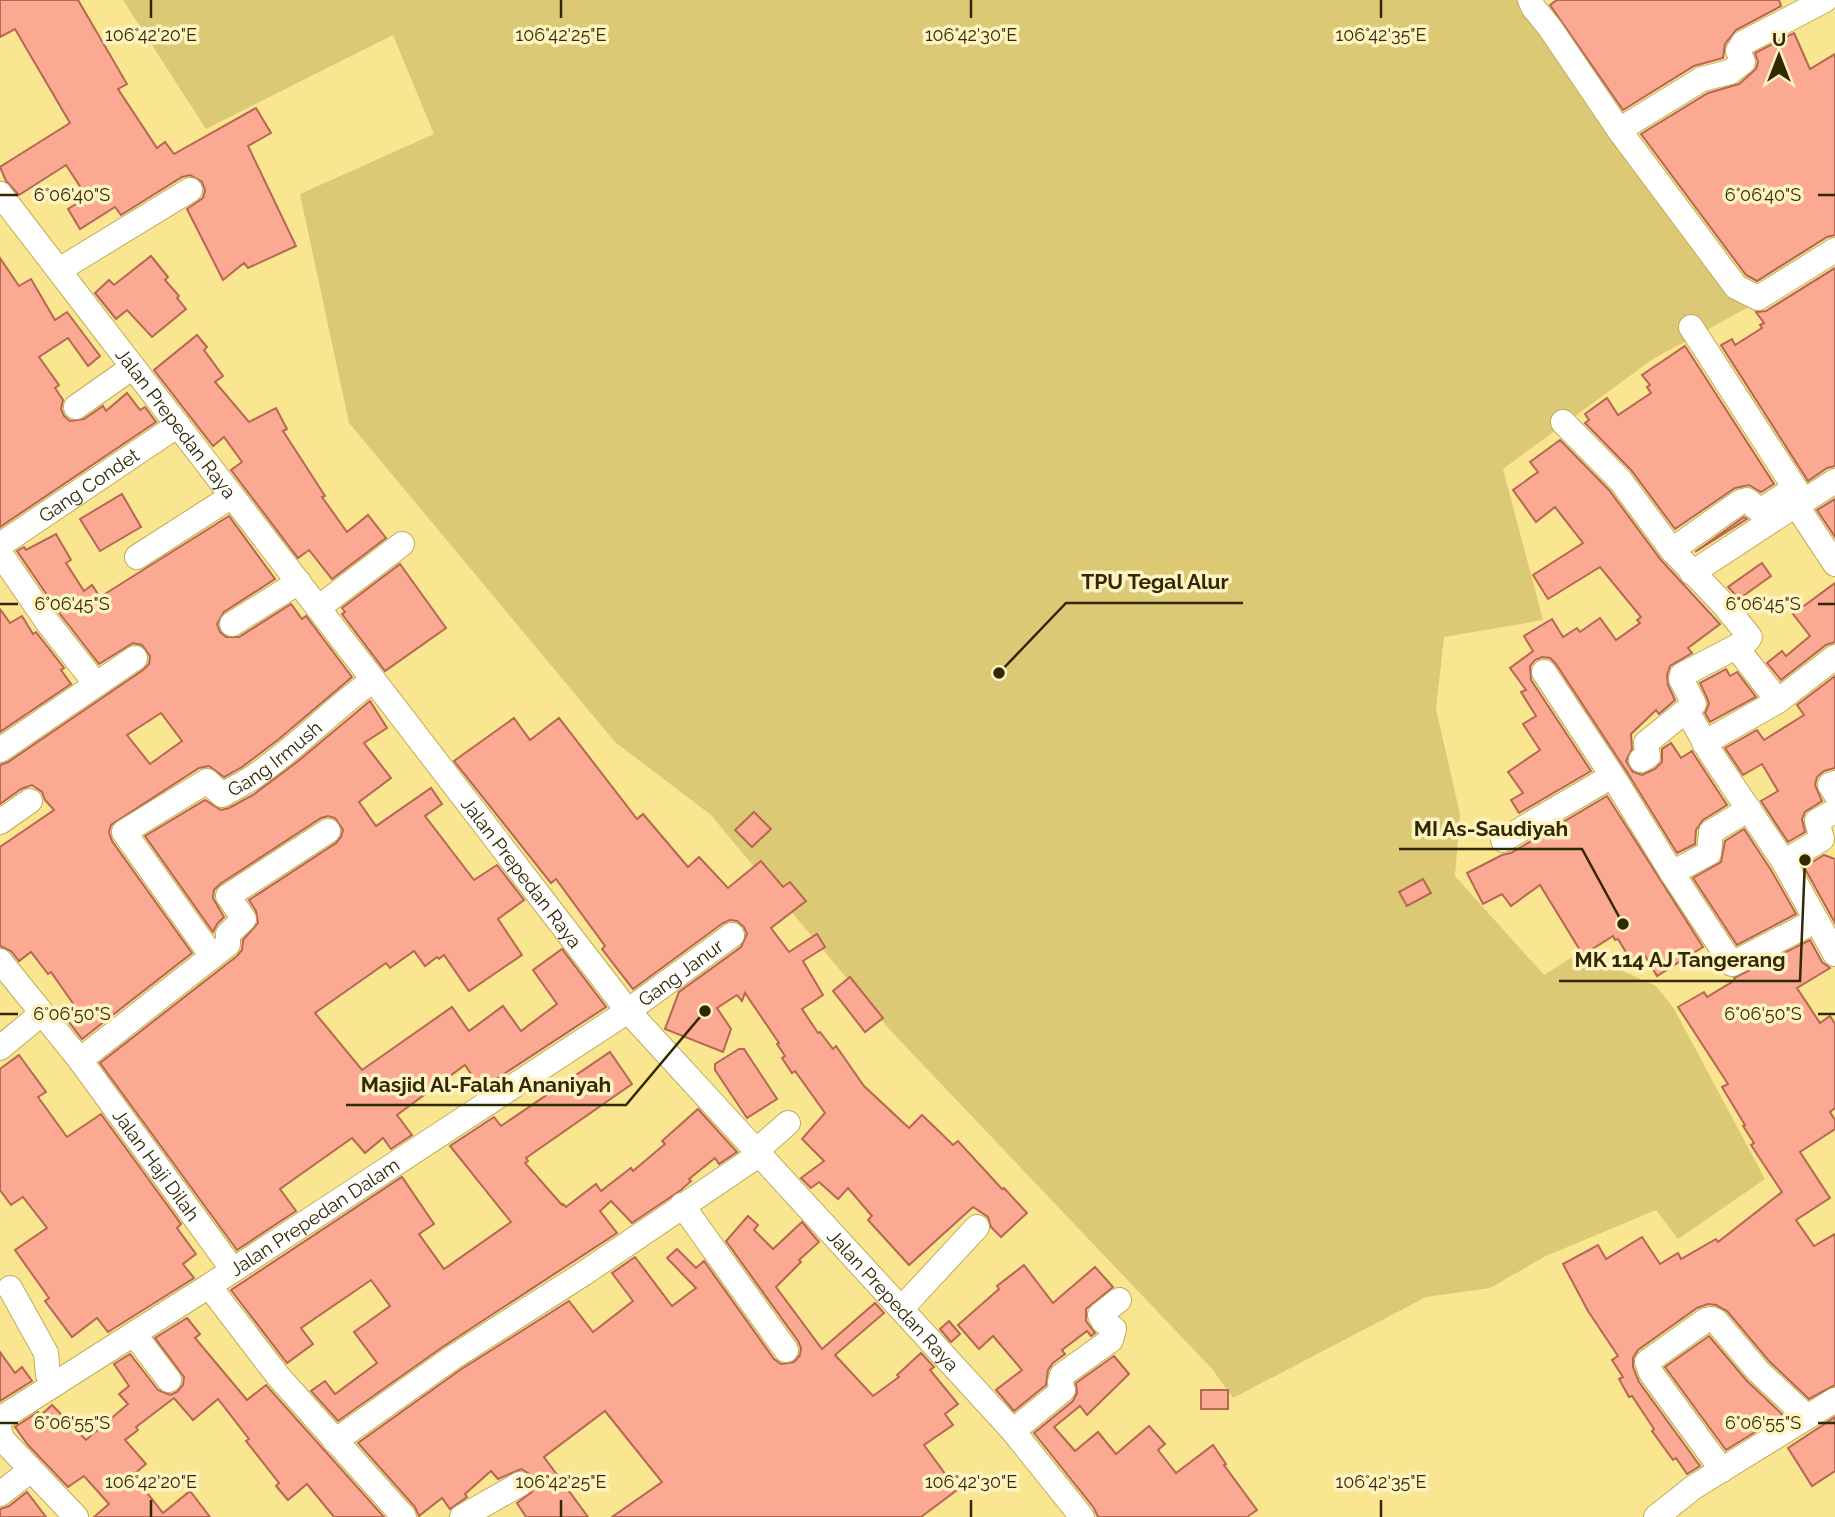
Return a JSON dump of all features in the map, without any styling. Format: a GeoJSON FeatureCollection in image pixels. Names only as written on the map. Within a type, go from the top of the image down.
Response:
{"type":"FeatureCollection","features":[{"type":"Feature","properties":{"kind":"street"},"geometry":{"type":"LineString","coordinates":[[1530,0],[1619,130],[1736,287],[1758,298],[1835,250]]}},
{"type":"Feature","properties":{"kind":"street"},"geometry":{"type":"LineString","coordinates":[[1619,130],[1702,79],[1730,72],[1743,62],[1738,51],[1743,43],[1825,0]]}},
{"type":"Feature","properties":{"kind":"street"},"geometry":{"type":"LineString","coordinates":[[59,270],[190,190]]}},
{"type":"Feature","properties":{"kind":"street","name":"Jalan Prepedan Raya"},"geometry":{"type":"LineString","coordinates":[[0,194],[628,1011],[1013,1431],[1082,1517]]}},
{"type":"Feature","properties":{"kind":"street"},"geometry":{"type":"LineString","coordinates":[[1695,333],[1798,498],[1835,564]]}},
{"type":"Feature","properties":{"kind":"street"},"geometry":{"type":"LineString","coordinates":[[76,407],[133,367]]}},
{"type":"Feature","properties":{"kind":"street"},"geometry":{"type":"LineString","coordinates":[[1565,424],[1620,480],[1672,550],[1724,605],[1749,637],[1747,641],[1682,675],[1681,679],[1694,702],[1687,711],[1646,743],[1648,755],[1641,760]]}},
{"type":"Feature","properties":{"kind":"street","name":"Gang Condet"},"geometry":{"type":"LineString","coordinates":[[0,545],[178,425]]}},
{"type":"Feature","properties":{"kind":"street"},"geometry":{"type":"LineString","coordinates":[[1672,550],[1740,502],[1747,500],[1760,511],[1835,481]]}},
{"type":"Feature","properties":{"kind":"street"},"geometry":{"type":"LineString","coordinates":[[136,557],[232,496]]}},
{"type":"Feature","properties":{"kind":"street"},"geometry":{"type":"LineString","coordinates":[[1692,573],[1798,498]]}},
{"type":"Feature","properties":{"kind":"street"},"geometry":{"type":"LineString","coordinates":[[318,608],[402,544]]}},
{"type":"Feature","properties":{"kind":"street"},"geometry":{"type":"LineString","coordinates":[[0,553],[48,623],[96,684]]}},
{"type":"Feature","properties":{"kind":"street"},"geometry":{"type":"LineString","coordinates":[[232,624],[299,582]]}},
{"type":"Feature","properties":{"kind":"street"},"geometry":{"type":"LineString","coordinates":[[1736,647],[1778,701]]}},
{"type":"Feature","properties":{"kind":"street"},"geometry":{"type":"LineString","coordinates":[[1704,743],[1778,701],[1835,657]]}},
{"type":"Feature","properties":{"kind":"street"},"geometry":{"type":"LineString","coordinates":[[0,750],[135,658]]}},
{"type":"Feature","properties":{"kind":"street"},"geometry":{"type":"LineString","coordinates":[[1544,672],[1732,964],[1815,921]]}},
{"type":"Feature","properties":{"kind":"street","name":"Gang Irmush"},"geometry":{"type":"LineString","coordinates":[[212,956],[124,832],[207,781],[222,795],[257,775],[337,706],[373,680]]}},
{"type":"Feature","properties":{"kind":"street"},"geometry":{"type":"LineString","coordinates":[[1687,711],[1704,743],[1784,862],[1835,954]]}},
{"type":"Feature","properties":{"kind":"street"},"geometry":{"type":"LineString","coordinates":[[1503,840],[1612,776]]}},
{"type":"Feature","properties":{"kind":"street"},"geometry":{"type":"LineString","coordinates":[[1835,783],[1830,785],[1835,793]]}},
{"type":"Feature","properties":{"kind":"street"},"geometry":{"type":"LineString","coordinates":[[0,822],[30,801]]}},
{"type":"Feature","properties":{"kind":"street"},"geometry":{"type":"LineString","coordinates":[[1672,873],[1709,853],[1711,832],[1749,809]]}},
{"type":"Feature","properties":{"kind":"street"},"geometry":{"type":"LineString","coordinates":[[1784,862],[1822,839],[1817,821],[1835,811]]}},
{"type":"Feature","properties":{"kind":"street"},"geometry":{"type":"LineString","coordinates":[[0,961],[80,1060],[228,944],[228,934],[244,919],[228,895],[328,831]]}},
{"type":"Feature","properties":{"kind":"street","name":"Gang Janur"},"geometry":{"type":"LineString","coordinates":[[628,1011],[732,935]]}},
{"type":"Feature","properties":{"kind":"street","name":"Jalan Prepedan Dalam"},"geometry":{"type":"LineString","coordinates":[[76,1517],[31,1470],[1,1433],[55,1384],[628,1011]]}},
{"type":"Feature","properties":{"kind":"street"},"geometry":{"type":"LineString","coordinates":[[0,1048],[41,1014]]}},
{"type":"Feature","properties":{"kind":"street","name":"Jalan Haji Dilah"},"geometry":{"type":"LineString","coordinates":[[80,1060],[233,1270]]}},
{"type":"Feature","properties":{"kind":"street"},"geometry":{"type":"LineString","coordinates":[[335,1441],[452,1358],[583,1274],[758,1153],[788,1122]]}},
{"type":"Feature","properties":{"kind":"street"},"geometry":{"type":"LineString","coordinates":[[682,1205],[786,1350]]}},
{"type":"Feature","properties":{"kind":"street"},"geometry":{"type":"LineString","coordinates":[[901,1309],[977,1227]]}},
{"type":"Feature","properties":{"kind":"street"},"geometry":{"type":"LineString","coordinates":[[209,1286],[278,1376],[404,1517]]}},
{"type":"Feature","properties":{"kind":"street"},"geometry":{"type":"LineString","coordinates":[[10,1289],[46,1353],[48,1375],[55,1384]]}},
{"type":"Feature","properties":{"kind":"street"},"geometry":{"type":"LineString","coordinates":[[1013,1431],[1063,1390],[1060,1382],[1062,1375],[1111,1340],[1114,1329],[1103,1321],[1100,1315],[1119,1300]]}},
{"type":"Feature","properties":{"kind":"street"},"geometry":{"type":"LineString","coordinates":[[1722,1470],[1651,1373],[1647,1362],[1706,1320],[1716,1321],[1758,1371],[1807,1417]]}},
{"type":"Feature","properties":{"kind":"street"},"geometry":{"type":"LineString","coordinates":[[134,1334],[169,1380]]}},
{"type":"Feature","properties":{"kind":"street"},"geometry":{"type":"LineString","coordinates":[[1656,1517],[1694,1487],[1835,1400]]}},
{"type":"Feature","properties":{"kind":"street"},"geometry":{"type":"LineString","coordinates":[[0,1494],[31,1470]]}},
{"type":"Feature","properties":{"kind":"street"},"geometry":{"type":"LineString","coordinates":[[462,1517],[520,1484]]}},
{"type":"Feature","properties":{"kind":"shaded area"},"geometry":{"type":"Polygon","coordinates":[[[123,0],[1525,0],[1623,141],[1749,307],[1653,359],[1503,469],[1543,620],[1444,637],[1436,709],[1460,814],[1455,876],[1544,975],[1580,952],[1656,986],[1673,1007],[1765,1179],[1678,1239],[1656,1210],[1546,1256],[1490,1288],[1426,1297],[1233,1398],[1213,1370],[889,1029],[711,815],[615,742],[349,423],[300,194],[434,134],[393,35],[206,129],[123,0]]]}},
{"type":"Feature","properties":{"kind":"building"},"geometry":{"type":"Polygon","coordinates":[[[0,0],[78,0],[127,84],[118,89],[157,148],[165,142],[174,154],[256,108],[271,133],[248,146],[296,246],[248,268],[244,263],[223,280],[187,209],[203,198],[205,190],[202,182],[190,175],[182,177],[121,215],[115,207],[80,229],[68,209],[87,197],[66,165],[19,195],[6,181],[0,167],[70,123],[15,29],[0,37],[0,0]]]}},
{"type":"Feature","properties":{"kind":"building"},"geometry":{"type":"Polygon","coordinates":[[[1557,0],[1779,0],[1781,6],[1736,30],[1725,44],[1723,58],[1694,66],[1623,110],[1550,5],[1557,0]]]}},
{"type":"Feature","properties":{"kind":"building"},"geometry":{"type":"Polygon","coordinates":[[[1794,33],[1810,69],[1835,54],[1835,235],[1827,237],[1757,281],[1746,275],[1641,134],[1708,93],[1739,84],[1756,69],[1758,62],[1755,53],[1794,33]]]}},
{"type":"Feature","properties":{"kind":"building"},"geometry":{"type":"Polygon","coordinates":[[[151,256],[168,277],[165,280],[186,309],[152,337],[127,310],[116,319],[95,293],[109,280],[114,285],[151,256]]]}},
{"type":"Feature","properties":{"kind":"building"},"geometry":{"type":"Polygon","coordinates":[[[0,258],[19,286],[31,279],[55,320],[67,312],[100,356],[88,366],[68,338],[39,357],[59,385],[55,388],[63,400],[61,409],[64,416],[70,421],[84,419],[103,406],[106,411],[127,393],[140,410],[145,407],[156,422],[0,527],[0,258]]]}},
{"type":"Feature","properties":{"kind":"building"},"geometry":{"type":"Polygon","coordinates":[[[1835,268],[1835,466],[1827,468],[1808,481],[1721,345],[1732,339],[1735,345],[1762,328],[1760,325],[1764,323],[1756,312],[1766,311],[1835,268]]]}},
{"type":"Feature","properties":{"kind":"building"},"geometry":{"type":"Polygon","coordinates":[[[197,335],[207,347],[204,350],[223,376],[215,382],[249,422],[276,408],[287,429],[283,431],[325,496],[322,497],[347,532],[368,515],[386,538],[332,579],[309,550],[298,558],[231,470],[242,462],[224,437],[213,446],[154,370],[197,335]]]}},
{"type":"Feature","properties":{"kind":"building"},"geometry":{"type":"Polygon","coordinates":[[[1685,346],[1774,484],[1761,492],[1749,485],[1735,488],[1675,529],[1631,470],[1585,423],[1589,420],[1585,414],[1607,398],[1618,415],[1651,393],[1647,387],[1650,385],[1642,375],[1685,346]]]}},
{"type":"Feature","properties":{"kind":"building"},"geometry":{"type":"Polygon","coordinates":[[[1560,440],[1609,490],[1661,560],[1720,624],[1688,648],[1692,653],[1670,666],[1668,685],[1675,700],[1659,714],[1656,710],[1631,734],[1632,749],[1626,761],[1633,772],[1642,775],[1655,769],[1662,762],[1662,749],[1671,743],[1681,758],[1692,751],[1727,805],[1703,820],[1696,830],[1695,844],[1677,853],[1627,772],[1550,658],[1535,660],[1530,666],[1531,680],[1591,771],[1519,813],[1511,800],[1523,793],[1508,772],[1540,750],[1523,724],[1536,716],[1521,692],[1526,690],[1510,668],[1533,651],[1524,636],[1552,619],[1563,637],[1577,628],[1580,632],[1600,618],[1616,640],[1640,623],[1637,620],[1641,617],[1600,567],[1548,599],[1533,575],[1583,543],[1555,507],[1536,522],[1513,490],[1538,472],[1530,462],[1560,440]]]}},
{"type":"Feature","properties":{"kind":"building"},"geometry":{"type":"Polygon","coordinates":[[[122,494],[141,527],[100,551],[80,519],[122,494]]]}},
{"type":"Feature","properties":{"kind":"building"},"geometry":{"type":"Polygon","coordinates":[[[1835,499],[1835,537],[1817,510],[1835,499]]]}},
{"type":"Feature","properties":{"kind":"building"},"geometry":{"type":"Polygon","coordinates":[[[229,516],[275,579],[224,612],[217,624],[220,632],[226,637],[239,637],[291,604],[302,619],[306,616],[352,677],[242,767],[224,777],[209,766],[199,768],[111,825],[109,832],[112,841],[192,953],[82,1039],[68,1021],[79,1012],[51,972],[48,974],[31,952],[19,961],[11,951],[0,946],[0,847],[54,810],[42,792],[32,785],[21,789],[0,804],[0,765],[143,670],[149,664],[150,656],[142,645],[133,643],[99,664],[60,614],[17,551],[24,547],[26,550],[56,534],[71,560],[66,563],[84,591],[92,585],[100,597],[229,516]],[[161,713],[127,735],[150,764],[182,741],[161,713]]]}},
{"type":"Feature","properties":{"kind":"building"},"geometry":{"type":"Polygon","coordinates":[[[1744,517],[1747,519],[1695,552],[1744,517]]]}},
{"type":"Feature","properties":{"kind":"building"},"geometry":{"type":"Polygon","coordinates":[[[1762,563],[1771,576],[1739,599],[1728,587],[1762,563]]]}},
{"type":"Feature","properties":{"kind":"building"},"geometry":{"type":"Polygon","coordinates":[[[400,564],[446,628],[385,671],[342,614],[345,612],[342,608],[400,564]]]}},
{"type":"Feature","properties":{"kind":"building"},"geometry":{"type":"Polygon","coordinates":[[[1835,583],[1835,642],[1826,645],[1781,680],[1767,663],[1782,651],[1786,656],[1810,636],[1793,614],[1835,583]]]}},
{"type":"Feature","properties":{"kind":"building"},"geometry":{"type":"Polygon","coordinates":[[[0,609],[10,623],[22,616],[33,634],[36,632],[64,668],[61,670],[71,684],[0,732],[0,609]]]}},
{"type":"Feature","properties":{"kind":"building"},"geometry":{"type":"Polygon","coordinates":[[[1726,669],[1730,676],[1737,672],[1756,697],[1710,722],[1705,713],[1709,704],[1700,683],[1726,669]]]}},
{"type":"Feature","properties":{"kind":"building"},"geometry":{"type":"Polygon","coordinates":[[[1835,676],[1835,768],[1824,771],[1817,777],[1815,785],[1822,801],[1805,812],[1802,819],[1805,832],[1788,842],[1761,801],[1778,791],[1762,764],[1743,775],[1725,748],[1757,730],[1764,740],[1804,715],[1797,705],[1835,676]]]}},
{"type":"Feature","properties":{"kind":"building"},"geometry":{"type":"Polygon","coordinates":[[[370,701],[387,728],[364,743],[391,778],[359,802],[376,826],[431,788],[442,804],[425,816],[474,880],[497,865],[524,900],[498,919],[522,955],[469,991],[444,955],[425,966],[414,951],[390,968],[386,963],[315,1013],[362,1070],[452,1007],[469,1031],[503,1006],[521,1031],[557,1004],[533,970],[562,949],[606,1007],[481,1089],[465,1065],[397,1115],[412,1135],[391,1149],[383,1138],[365,1153],[352,1138],[280,1189],[296,1211],[237,1250],[100,1063],[237,956],[242,950],[243,940],[258,923],[256,911],[249,900],[336,843],[343,830],[335,818],[321,818],[220,884],[214,890],[213,898],[224,917],[213,932],[145,836],[205,800],[221,810],[253,795],[370,701]]]}},
{"type":"Feature","properties":{"kind":"building"},"geometry":{"type":"Polygon","coordinates":[[[514,718],[530,740],[559,718],[637,819],[643,814],[688,867],[699,857],[728,888],[761,861],[783,887],[790,882],[806,901],[771,928],[789,952],[817,934],[825,947],[803,961],[823,995],[802,1009],[818,1033],[820,1032],[833,1049],[836,1046],[864,1086],[909,1128],[922,1115],[953,1145],[958,1141],[1027,1213],[1001,1237],[991,1227],[988,1217],[973,1207],[909,1265],[868,1220],[872,1216],[848,1188],[838,1199],[819,1182],[811,1188],[801,1178],[824,1161],[802,1139],[825,1113],[795,1071],[792,1073],[782,1058],[785,1056],[777,1044],[779,1043],[745,993],[742,1001],[737,995],[717,1008],[731,1029],[723,1052],[665,1029],[679,992],[741,947],[747,934],[744,927],[737,921],[723,923],[633,989],[602,949],[605,946],[556,879],[551,883],[454,761],[514,718]]]}},
{"type":"Feature","properties":{"kind":"building"},"geometry":{"type":"Polygon","coordinates":[[[1607,796],[1703,947],[1657,976],[1645,956],[1633,964],[1618,939],[1615,940],[1613,936],[1583,955],[1540,885],[1511,906],[1502,894],[1483,904],[1467,873],[1511,853],[1607,796]]]}},
{"type":"Feature","properties":{"kind":"building"},"geometry":{"type":"Polygon","coordinates":[[[754,812],[771,829],[752,847],[735,830],[754,812]]]}},
{"type":"Feature","properties":{"kind":"building"},"geometry":{"type":"Polygon","coordinates":[[[1744,829],[1796,914],[1737,945],[1693,878],[1721,862],[1725,841],[1744,829]]]}},
{"type":"Feature","properties":{"kind":"building"},"geometry":{"type":"Polygon","coordinates":[[[1824,855],[1835,859],[1835,923],[1804,867],[1824,855]]]}},
{"type":"Feature","properties":{"kind":"building"},"geometry":{"type":"Polygon","coordinates":[[[1423,879],[1431,893],[1407,906],[1399,892],[1423,879]]]}},
{"type":"Feature","properties":{"kind":"building"},"geometry":{"type":"Polygon","coordinates":[[[1810,940],[1822,962],[1830,968],[1797,988],[1820,1023],[1830,1016],[1835,1024],[1835,1108],[1830,1112],[1835,1120],[1835,1129],[1800,1152],[1830,1198],[1796,1220],[1814,1246],[1835,1234],[1835,1385],[1809,1399],[1769,1361],[1727,1311],[1708,1304],[1697,1308],[1638,1350],[1633,1358],[1633,1367],[1639,1382],[1700,1466],[1687,1474],[1652,1431],[1654,1429],[1632,1396],[1629,1397],[1619,1379],[1623,1377],[1612,1360],[1618,1356],[1588,1311],[1563,1264],[1598,1245],[1606,1259],[1642,1237],[1660,1264],[1678,1253],[1681,1259],[1716,1239],[1718,1242],[1782,1192],[1751,1145],[1754,1143],[1743,1126],[1745,1125],[1722,1087],[1728,1084],[1678,1007],[1704,992],[1707,997],[1735,980],[1734,978],[1810,940]]]}},
{"type":"Feature","properties":{"kind":"building"},"geometry":{"type":"Polygon","coordinates":[[[850,977],[883,1018],[865,1032],[833,991],[850,977]]]}},
{"type":"Feature","properties":{"kind":"building"},"geometry":{"type":"Polygon","coordinates":[[[739,1049],[744,1049],[777,1099],[747,1118],[715,1070],[715,1064],[739,1049]]]}},
{"type":"Feature","properties":{"kind":"building"},"geometry":{"type":"Polygon","coordinates":[[[610,1052],[632,1084],[526,1158],[528,1161],[525,1163],[562,1205],[566,1207],[596,1184],[601,1191],[631,1168],[633,1171],[665,1144],[662,1141],[698,1109],[737,1152],[719,1164],[715,1158],[689,1179],[691,1181],[681,1190],[632,1223],[611,1201],[600,1211],[617,1233],[444,1346],[338,1421],[311,1391],[325,1381],[335,1394],[377,1363],[354,1332],[390,1306],[371,1280],[301,1328],[313,1344],[287,1363],[231,1290],[402,1177],[434,1224],[419,1234],[444,1269],[511,1222],[450,1146],[494,1117],[501,1126],[610,1052]]]}},
{"type":"Feature","properties":{"kind":"building"},"geometry":{"type":"Polygon","coordinates":[[[19,1055],[46,1092],[38,1097],[67,1137],[101,1114],[181,1224],[177,1228],[196,1254],[183,1264],[194,1278],[108,1332],[97,1318],[72,1337],[45,1301],[49,1298],[15,1250],[47,1228],[23,1197],[11,1205],[0,1190],[0,1069],[19,1055]]]}},
{"type":"Feature","properties":{"kind":"building"},"geometry":{"type":"Polygon","coordinates":[[[748,1216],[758,1225],[754,1230],[773,1249],[802,1222],[819,1242],[776,1287],[822,1349],[875,1303],[884,1313],[835,1355],[873,1396],[899,1377],[897,1375],[921,1353],[934,1367],[930,1370],[958,1404],[945,1414],[953,1425],[924,1445],[957,1490],[921,1517],[612,1517],[662,1482],[605,1411],[544,1457],[588,1517],[526,1517],[517,1503],[532,1492],[535,1483],[533,1476],[521,1469],[498,1479],[491,1471],[465,1494],[467,1497],[450,1509],[442,1498],[419,1516],[415,1507],[358,1443],[460,1370],[569,1301],[593,1332],[633,1301],[612,1273],[635,1257],[672,1306],[696,1288],[667,1258],[677,1249],[696,1268],[704,1261],[774,1359],[781,1364],[794,1362],[800,1355],[798,1341],[726,1241],[748,1216]]]}},
{"type":"Feature","properties":{"kind":"building"},"geometry":{"type":"Polygon","coordinates":[[[1024,1265],[1053,1303],[1095,1267],[1113,1287],[1086,1309],[1086,1321],[1095,1333],[1091,1336],[1087,1331],[1062,1350],[1065,1354],[1048,1370],[1046,1385],[1014,1411],[996,1390],[1022,1370],[993,1336],[979,1349],[958,1325],[999,1289],[997,1286],[1024,1265]]]}},
{"type":"Feature","properties":{"kind":"building"},"geometry":{"type":"Polygon","coordinates":[[[187,1318],[200,1334],[195,1338],[247,1400],[266,1385],[384,1517],[334,1517],[307,1484],[288,1500],[276,1486],[279,1483],[246,1441],[249,1439],[218,1399],[193,1420],[174,1398],[136,1427],[138,1430],[125,1440],[146,1464],[133,1475],[163,1513],[190,1491],[210,1517],[94,1517],[109,1504],[84,1476],[68,1487],[28,1445],[15,1427],[38,1412],[41,1415],[52,1405],[86,1440],[128,1404],[119,1394],[129,1386],[114,1364],[130,1354],[158,1390],[170,1395],[177,1392],[183,1385],[184,1377],[155,1338],[187,1318]]]}},
{"type":"Feature","properties":{"kind":"building"},"geometry":{"type":"Polygon","coordinates":[[[949,1321],[960,1334],[951,1342],[940,1329],[949,1321]]]}},
{"type":"Feature","properties":{"kind":"building"},"geometry":{"type":"Polygon","coordinates":[[[1709,1336],[1747,1381],[1783,1415],[1726,1450],[1665,1367],[1709,1336]]]}},
{"type":"Feature","properties":{"kind":"building"},"geometry":{"type":"Polygon","coordinates":[[[0,1352],[15,1373],[22,1367],[32,1381],[0,1401],[0,1352]]]}},
{"type":"Feature","properties":{"kind":"building"},"geometry":{"type":"Polygon","coordinates":[[[1114,1356],[1129,1374],[1087,1415],[1080,1406],[1054,1427],[1075,1451],[1098,1432],[1116,1454],[1149,1426],[1165,1444],[1158,1450],[1176,1473],[1213,1445],[1226,1464],[1224,1465],[1257,1510],[1247,1517],[1098,1517],[1094,1508],[1034,1433],[1073,1401],[1077,1393],[1076,1383],[1114,1356]]]}},
{"type":"Feature","properties":{"kind":"building"},"geometry":{"type":"Polygon","coordinates":[[[1201,1390],[1228,1390],[1228,1409],[1201,1409],[1201,1390]]]}},
{"type":"Feature","properties":{"kind":"building"},"geometry":{"type":"Polygon","coordinates":[[[1835,1417],[1835,1471],[1812,1486],[1788,1448],[1835,1417]]]}},
{"type":"Feature","properties":{"kind":"building"},"geometry":{"type":"Polygon","coordinates":[[[27,1492],[46,1517],[0,1517],[0,1509],[9,1506],[27,1492]]]}},
{"type":"Feature","properties":{"kind":"place","name":"TPU Tegal Alur"},"geometry":{"type":"Point","coordinates":[999,673]}},
{"type":"Feature","properties":{"kind":"place","name":"MK 114 AJ Tangerang"},"geometry":{"type":"Point","coordinates":[1805,860]}},
{"type":"Feature","properties":{"kind":"place","name":"MI As-Saudiyah"},"geometry":{"type":"Point","coordinates":[1623,924]}},
{"type":"Feature","properties":{"kind":"place","name":"Masjid Al-Falah Ananiyah"},"geometry":{"type":"Point","coordinates":[705,1011]}}]}
